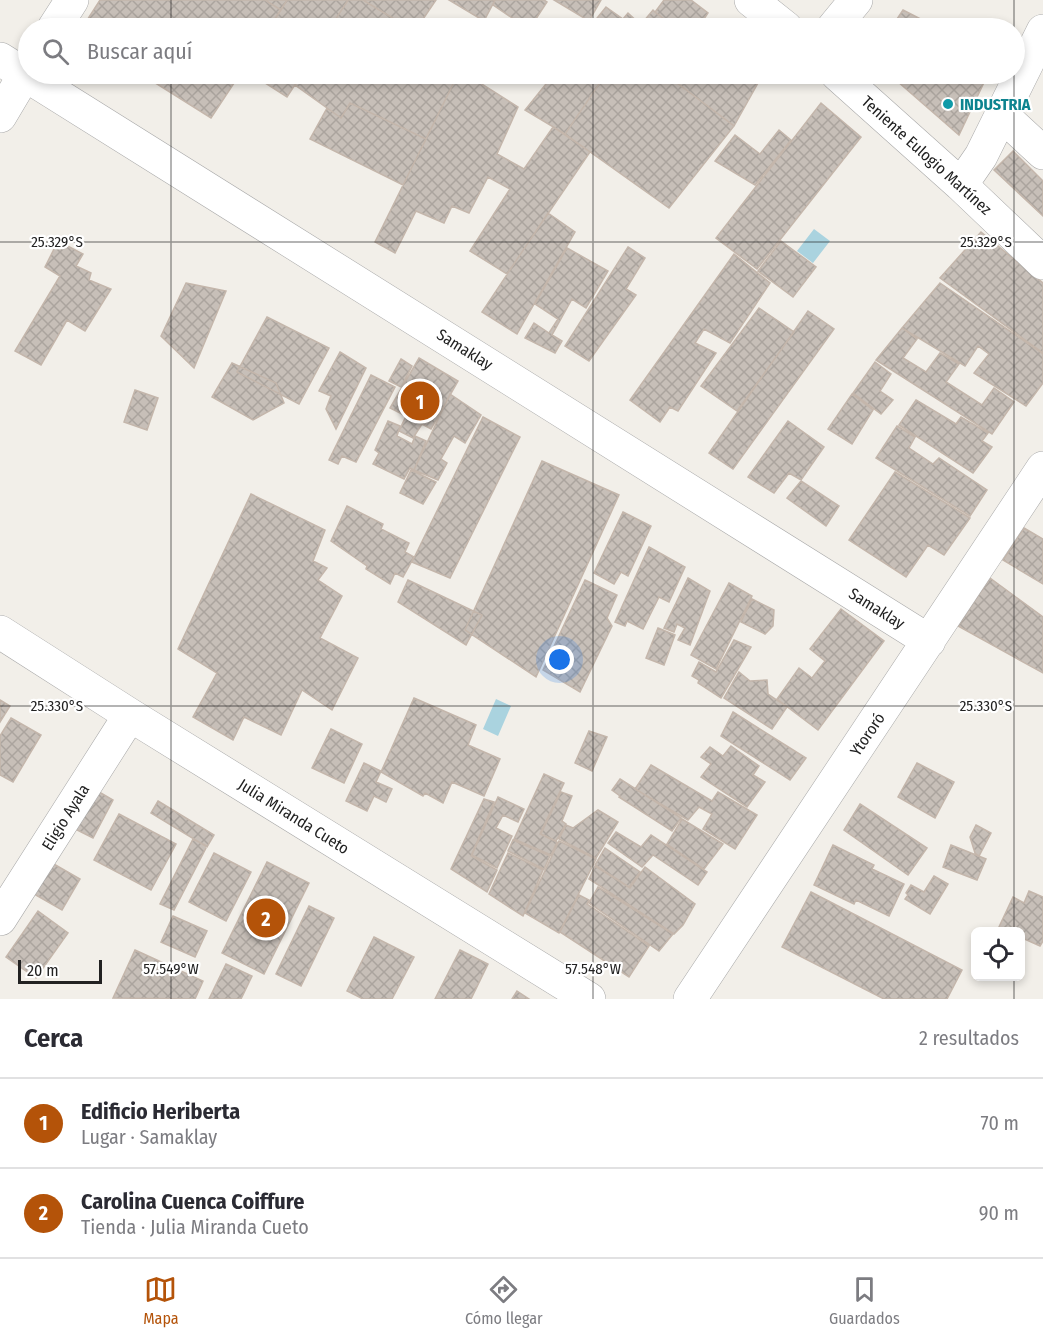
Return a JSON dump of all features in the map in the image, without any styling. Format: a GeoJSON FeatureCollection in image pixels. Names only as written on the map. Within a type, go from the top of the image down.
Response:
{"type":"FeatureCollection","features":[{"type":"Feature","properties":{"kind":"street"},"geometry":{"type":"LineString","coordinates":[[60,18],[72,0]]}},
{"type":"Feature","properties":{"kind":"street"},"geometry":{"type":"LineString","coordinates":[[751,0],[774,18]]}},
{"type":"Feature","properties":{"kind":"street"},"geometry":{"type":"LineString","coordinates":[[841,18],[856,0]]}},
{"type":"Feature","properties":{"kind":"street"},"geometry":{"type":"LineString","coordinates":[[1025,68],[1043,31]]}},
{"type":"Feature","properties":{"kind":"street"},"geometry":{"type":"LineString","coordinates":[[0,116],[18,67]]}},
{"type":"Feature","properties":{"kind":"street","name":"Samaklay"},"geometry":{"type":"LineString","coordinates":[[45,84],[929,640]]}},
{"type":"Feature","properties":{"kind":"street","name":"Teniente Eulogio Martínez"},"geometry":{"type":"LineString","coordinates":[[848,84],[961,185],[1043,263]]}},
{"type":"Feature","properties":{"kind":"street"},"geometry":{"type":"LineString","coordinates":[[961,185],[981,156],[1017,84]]}},
{"type":"Feature","properties":{"kind":"street"},"geometry":{"type":"LineString","coordinates":[[1002,115],[1043,153]]}},
{"type":"Feature","properties":{"kind":"street","name":"Ytororó"},"geometry":{"type":"LineString","coordinates":[[690,999],[1043,468]]}},
{"type":"Feature","properties":{"kind":"street","name":"Julia Miranda Cueto"},"geometry":{"type":"LineString","coordinates":[[0,632],[589,999]]}},
{"type":"Feature","properties":{"kind":"street","name":"Eligio Ayala"},"geometry":{"type":"LineString","coordinates":[[0,919],[130,715]]}},
{"type":"Feature","properties":{"kind":"water"},"geometry":{"type":"Polygon","coordinates":[[[814,229],[830,241],[813,263],[797,251],[814,229]]]}},
{"type":"Feature","properties":{"kind":"water"},"geometry":{"type":"Polygon","coordinates":[[[496,699],[511,706],[498,736],[483,729],[496,699]]]}},
{"type":"Feature","properties":{"kind":"building"},"geometry":{"type":"Polygon","coordinates":[[[100,0],[265,0],[281,10],[276,18],[88,18],[100,0]]]}},
{"type":"Feature","properties":{"kind":"building"},"geometry":{"type":"Polygon","coordinates":[[[265,0],[287,0],[281,10],[265,0]]]}},
{"type":"Feature","properties":{"kind":"building"},"geometry":{"type":"Polygon","coordinates":[[[287,0],[348,0],[336,18],[275,18],[287,0]]]}},
{"type":"Feature","properties":{"kind":"building"},"geometry":{"type":"Polygon","coordinates":[[[348,0],[363,0],[393,18],[336,18],[348,0]]]}},
{"type":"Feature","properties":{"kind":"building"},"geometry":{"type":"Polygon","coordinates":[[[363,0],[436,0],[424,18],[393,18],[363,0]]]}},
{"type":"Feature","properties":{"kind":"building"},"geometry":{"type":"Polygon","coordinates":[[[449,0],[495,0],[486,18],[479,18],[449,0]]]}},
{"type":"Feature","properties":{"kind":"building"},"geometry":{"type":"Polygon","coordinates":[[[495,0],[544,0],[547,2],[537,18],[512,18],[493,5],[495,0]]]}},
{"type":"Feature","properties":{"kind":"building"},"geometry":{"type":"Polygon","coordinates":[[[554,0],[601,0],[591,18],[584,18],[554,0]]]}},
{"type":"Feature","properties":{"kind":"building"},"geometry":{"type":"Polygon","coordinates":[[[664,0],[691,0],[708,13],[705,18],[663,18],[655,12],[664,0]]]}},
{"type":"Feature","properties":{"kind":"building"},"geometry":{"type":"Polygon","coordinates":[[[606,7],[622,18],[597,18],[606,7]]]}},
{"type":"Feature","properties":{"kind":"building"},"geometry":{"type":"Polygon","coordinates":[[[653,10],[663,18],[646,18],[653,10]]]}},
{"type":"Feature","properties":{"kind":"building"},"geometry":{"type":"Polygon","coordinates":[[[903,10],[919,18],[898,18],[903,10]]]}},
{"type":"Feature","properties":{"kind":"building"},"geometry":{"type":"Polygon","coordinates":[[[628,13],[633,18],[624,18],[628,13]]]}},
{"type":"Feature","properties":{"kind":"building"},"geometry":{"type":"Polygon","coordinates":[[[157,84],[233,84],[211,118],[157,84]]]}},
{"type":"Feature","properties":{"kind":"building"},"geometry":{"type":"Polygon","coordinates":[[[267,84],[295,84],[287,97],[267,84]]]}},
{"type":"Feature","properties":{"kind":"building"},"geometry":{"type":"Polygon","coordinates":[[[453,84],[426,139],[350,103],[341,118],[295,85],[453,84]]]}},
{"type":"Feature","properties":{"kind":"building"},"geometry":{"type":"Polygon","coordinates":[[[453,84],[482,84],[518,107],[497,154],[524,169],[553,127],[590,152],[507,274],[470,251],[510,189],[488,177],[469,213],[452,206],[444,223],[416,211],[395,253],[375,242],[453,84]]]}},
{"type":"Feature","properties":{"kind":"building"},"geometry":{"type":"Polygon","coordinates":[[[546,84],[599,84],[565,134],[525,110],[546,84]]]}},
{"type":"Feature","properties":{"kind":"building"},"geometry":{"type":"Polygon","coordinates":[[[599,84],[678,84],[734,126],[669,208],[565,134],[599,84]]]}},
{"type":"Feature","properties":{"kind":"building"},"geometry":{"type":"Polygon","coordinates":[[[678,84],[757,84],[734,126],[678,84]]]}},
{"type":"Feature","properties":{"kind":"building","name":"INDUSTRIA"},"geometry":{"type":"Polygon","coordinates":[[[900,84],[983,84],[959,135],[900,84]]]}},
{"type":"Feature","properties":{"kind":"building"},"geometry":{"type":"Polygon","coordinates":[[[350,103],[426,139],[403,185],[310,139],[327,108],[341,118],[350,103]]]}},
{"type":"Feature","properties":{"kind":"building"},"geometry":{"type":"Polygon","coordinates":[[[821,103],[861,137],[757,269],[716,238],[821,103]]]}},
{"type":"Feature","properties":{"kind":"building"},"geometry":{"type":"Polygon","coordinates":[[[779,130],[791,140],[755,185],[715,161],[735,135],[760,154],[779,130]]]}},
{"type":"Feature","properties":{"kind":"building"},"geometry":{"type":"Polygon","coordinates":[[[1013,151],[1043,181],[1043,216],[994,170],[1013,151]]]}},
{"type":"Feature","properties":{"kind":"building"},"geometry":{"type":"Polygon","coordinates":[[[548,213],[575,232],[517,334],[482,312],[548,213]]]}},
{"type":"Feature","properties":{"kind":"building"},"geometry":{"type":"Polygon","coordinates":[[[981,232],[1043,283],[1043,353],[940,278],[981,232]]]}},
{"type":"Feature","properties":{"kind":"building"},"geometry":{"type":"Polygon","coordinates":[[[58,241],[83,254],[76,266],[91,273],[89,280],[111,289],[85,331],[67,320],[41,365],[15,351],[60,276],[45,267],[58,241]]]}},
{"type":"Feature","properties":{"kind":"building"},"geometry":{"type":"Polygon","coordinates":[[[781,241],[816,267],[793,297],[758,271],[781,241]]]}},
{"type":"Feature","properties":{"kind":"building"},"geometry":{"type":"Polygon","coordinates":[[[628,247],[645,258],[626,289],[636,295],[589,361],[565,346],[628,247]]]}},
{"type":"Feature","properties":{"kind":"building"},"geometry":{"type":"Polygon","coordinates":[[[567,248],[608,271],[586,308],[572,299],[552,335],[562,341],[555,353],[525,338],[534,323],[549,333],[558,319],[535,304],[567,248]]]}},
{"type":"Feature","properties":{"kind":"building"},"geometry":{"type":"Polygon","coordinates":[[[734,254],[770,283],[730,343],[704,329],[695,343],[716,353],[678,411],[670,407],[660,422],[630,400],[734,254]]]}},
{"type":"Feature","properties":{"kind":"building"},"geometry":{"type":"Polygon","coordinates":[[[186,283],[226,291],[194,368],[161,336],[186,283]]]}},
{"type":"Feature","properties":{"kind":"building"},"geometry":{"type":"Polygon","coordinates":[[[940,283],[1043,354],[1043,383],[1026,406],[974,373],[989,354],[978,346],[965,366],[902,328],[940,283]]]}},
{"type":"Feature","properties":{"kind":"building"},"geometry":{"type":"Polygon","coordinates":[[[759,308],[794,332],[737,411],[701,386],[759,308]]]}},
{"type":"Feature","properties":{"kind":"building"},"geometry":{"type":"Polygon","coordinates":[[[808,311],[834,329],[733,469],[709,453],[808,311]]]}},
{"type":"Feature","properties":{"kind":"building"},"geometry":{"type":"Polygon","coordinates":[[[267,317],[329,348],[299,404],[237,372],[267,317]]]}},
{"type":"Feature","properties":{"kind":"building"},"geometry":{"type":"Polygon","coordinates":[[[902,328],[917,339],[903,358],[926,372],[940,353],[959,364],[946,382],[982,405],[994,388],[1014,402],[992,434],[876,360],[902,328]]]}},
{"type":"Feature","properties":{"kind":"building"},"geometry":{"type":"Polygon","coordinates":[[[340,352],[366,368],[336,429],[326,409],[331,396],[319,391],[340,352]]]}},
{"type":"Feature","properties":{"kind":"building"},"geometry":{"type":"Polygon","coordinates":[[[419,358],[458,381],[431,429],[422,424],[413,438],[399,431],[406,416],[390,408],[419,358]]]}},
{"type":"Feature","properties":{"kind":"building"},"geometry":{"type":"Polygon","coordinates":[[[401,359],[412,366],[401,387],[389,381],[401,359]]]}},
{"type":"Feature","properties":{"kind":"building"},"geometry":{"type":"Polygon","coordinates":[[[875,362],[891,374],[880,391],[893,400],[881,414],[853,393],[875,362]]]}},
{"type":"Feature","properties":{"kind":"building"},"geometry":{"type":"Polygon","coordinates":[[[232,363],[276,383],[284,403],[253,420],[212,397],[232,363]]]}},
{"type":"Feature","properties":{"kind":"building"},"geometry":{"type":"Polygon","coordinates":[[[371,375],[395,387],[356,462],[342,456],[338,464],[329,460],[371,375]]]}},
{"type":"Feature","properties":{"kind":"building"},"geometry":{"type":"Polygon","coordinates":[[[135,390],[158,398],[147,430],[124,422],[135,390]]]}},
{"type":"Feature","properties":{"kind":"building"},"geometry":{"type":"Polygon","coordinates":[[[450,394],[481,415],[465,443],[454,436],[441,459],[447,463],[438,480],[414,470],[450,394]]]}},
{"type":"Feature","properties":{"kind":"building"},"geometry":{"type":"Polygon","coordinates":[[[852,394],[873,410],[852,444],[828,429],[852,394]]]}},
{"type":"Feature","properties":{"kind":"building"},"geometry":{"type":"Polygon","coordinates":[[[916,400],[956,424],[961,417],[988,433],[982,441],[992,447],[973,473],[899,425],[916,400]]]}},
{"type":"Feature","properties":{"kind":"building"},"geometry":{"type":"Polygon","coordinates":[[[483,417],[520,437],[450,578],[412,562],[483,417]]]}},
{"type":"Feature","properties":{"kind":"building"},"geometry":{"type":"Polygon","coordinates":[[[388,421],[400,426],[397,436],[412,444],[415,436],[426,441],[414,470],[410,468],[404,479],[373,464],[379,453],[375,450],[388,421]]]}},
{"type":"Feature","properties":{"kind":"building"},"geometry":{"type":"Polygon","coordinates":[[[788,421],[824,447],[801,480],[789,473],[774,493],[748,477],[788,421]]]}},
{"type":"Feature","properties":{"kind":"building"},"geometry":{"type":"Polygon","coordinates":[[[897,426],[915,437],[909,448],[933,464],[939,458],[987,490],[970,516],[876,458],[897,426]]]}},
{"type":"Feature","properties":{"kind":"building"},"geometry":{"type":"Polygon","coordinates":[[[542,461],[619,495],[536,677],[465,630],[542,461]]]}},
{"type":"Feature","properties":{"kind":"building"},"geometry":{"type":"Polygon","coordinates":[[[411,470],[436,482],[423,504],[400,493],[411,470]]]}},
{"type":"Feature","properties":{"kind":"building"},"geometry":{"type":"Polygon","coordinates":[[[895,472],[970,518],[944,555],[928,545],[906,577],[849,540],[895,472]]]}},
{"type":"Feature","properties":{"kind":"building"},"geometry":{"type":"Polygon","coordinates":[[[801,481],[839,506],[826,526],[787,498],[801,481]]]}},
{"type":"Feature","properties":{"kind":"building"},"geometry":{"type":"Polygon","coordinates":[[[251,494],[325,530],[313,561],[327,568],[318,580],[342,596],[320,638],[358,658],[332,710],[302,690],[281,735],[244,717],[233,740],[193,717],[217,673],[178,649],[251,494]]]}},
{"type":"Feature","properties":{"kind":"building"},"geometry":{"type":"Polygon","coordinates":[[[347,506],[383,524],[381,529],[409,543],[405,552],[414,557],[403,577],[395,573],[390,584],[366,569],[367,566],[331,541],[347,506]]]}},
{"type":"Feature","properties":{"kind":"building"},"geometry":{"type":"Polygon","coordinates":[[[623,512],[651,526],[628,576],[621,572],[614,584],[594,573],[623,512]]]}},
{"type":"Feature","properties":{"kind":"building"},"geometry":{"type":"Polygon","coordinates":[[[1024,528],[1043,539],[1043,584],[1003,560],[1024,528]]]}},
{"type":"Feature","properties":{"kind":"building"},"geometry":{"type":"Polygon","coordinates":[[[649,547],[685,567],[669,602],[659,597],[643,629],[627,621],[625,626],[615,622],[649,547]]]}},
{"type":"Feature","properties":{"kind":"building"},"geometry":{"type":"Polygon","coordinates":[[[688,578],[710,591],[690,645],[678,640],[685,628],[677,624],[674,632],[664,628],[688,578]]]}},
{"type":"Feature","properties":{"kind":"building"},"geometry":{"type":"Polygon","coordinates":[[[990,578],[1043,617],[1043,673],[958,626],[990,578]]]}},
{"type":"Feature","properties":{"kind":"building"},"geometry":{"type":"Polygon","coordinates":[[[408,580],[482,615],[466,645],[398,602],[408,580]]]}},
{"type":"Feature","properties":{"kind":"building"},"geometry":{"type":"Polygon","coordinates":[[[585,580],[617,595],[607,618],[612,626],[580,692],[543,670],[585,580]]]}},
{"type":"Feature","properties":{"kind":"building"},"geometry":{"type":"Polygon","coordinates":[[[729,583],[752,596],[716,669],[691,655],[729,583]]]}},
{"type":"Feature","properties":{"kind":"building"},"geometry":{"type":"Polygon","coordinates":[[[752,599],[774,610],[773,626],[765,634],[741,622],[752,599]]]}},
{"type":"Feature","properties":{"kind":"building"},"geometry":{"type":"Polygon","coordinates":[[[841,609],[884,641],[818,730],[777,699],[799,668],[812,678],[825,661],[810,649],[841,609]]]}},
{"type":"Feature","properties":{"kind":"building"},"geometry":{"type":"Polygon","coordinates":[[[658,628],[675,635],[664,665],[646,658],[658,628]]]}},
{"type":"Feature","properties":{"kind":"building"},"geometry":{"type":"Polygon","coordinates":[[[734,640],[751,647],[721,698],[698,683],[699,680],[692,676],[699,662],[716,672],[734,640]]]}},
{"type":"Feature","properties":{"kind":"building"},"geometry":{"type":"Polygon","coordinates":[[[739,672],[750,681],[767,680],[768,694],[787,707],[772,729],[724,698],[739,672]]]}},
{"type":"Feature","properties":{"kind":"building"},"geometry":{"type":"Polygon","coordinates":[[[414,698],[476,725],[468,745],[500,759],[484,796],[452,782],[443,803],[425,793],[423,796],[381,772],[414,698]]]}},
{"type":"Feature","properties":{"kind":"building"},"geometry":{"type":"Polygon","coordinates":[[[0,700],[10,706],[0,722],[0,700]]]}},
{"type":"Feature","properties":{"kind":"building"},"geometry":{"type":"Polygon","coordinates":[[[733,712],[806,758],[790,780],[721,736],[733,712]]]}},
{"type":"Feature","properties":{"kind":"building"},"geometry":{"type":"Polygon","coordinates":[[[11,718],[41,735],[13,782],[0,775],[0,736],[11,718]]]}},
{"type":"Feature","properties":{"kind":"building"},"geometry":{"type":"Polygon","coordinates":[[[331,729],[362,744],[344,783],[312,768],[331,729]]]}},
{"type":"Feature","properties":{"kind":"building"},"geometry":{"type":"Polygon","coordinates":[[[589,731],[607,737],[592,771],[575,763],[589,731]]]}},
{"type":"Feature","properties":{"kind":"building"},"geometry":{"type":"Polygon","coordinates":[[[731,746],[759,766],[753,775],[765,782],[747,807],[701,777],[711,764],[701,757],[710,747],[723,756],[731,746]]]}},
{"type":"Feature","properties":{"kind":"building"},"geometry":{"type":"Polygon","coordinates":[[[364,763],[381,771],[376,782],[392,789],[386,802],[374,796],[367,811],[346,801],[364,763]]]}},
{"type":"Feature","properties":{"kind":"building"},"geometry":{"type":"Polygon","coordinates":[[[917,763],[954,782],[935,818],[898,797],[917,763]]]}},
{"type":"Feature","properties":{"kind":"building"},"geometry":{"type":"Polygon","coordinates":[[[651,765],[712,801],[718,792],[757,815],[735,849],[703,829],[712,814],[699,807],[688,820],[635,789],[651,765]]]}},
{"type":"Feature","properties":{"kind":"building"},"geometry":{"type":"Polygon","coordinates":[[[544,774],[564,783],[540,834],[557,842],[551,855],[514,839],[544,774]]]}},
{"type":"Feature","properties":{"kind":"building"},"geometry":{"type":"Polygon","coordinates":[[[620,779],[681,818],[672,831],[619,797],[612,790],[620,779]]]}},
{"type":"Feature","properties":{"kind":"building"},"geometry":{"type":"Polygon","coordinates":[[[94,789],[113,800],[93,838],[73,828],[94,789]]]}},
{"type":"Feature","properties":{"kind":"building"},"geometry":{"type":"Polygon","coordinates":[[[561,792],[572,796],[562,821],[566,824],[556,841],[541,834],[561,792]]]}},
{"type":"Feature","properties":{"kind":"building"},"geometry":{"type":"Polygon","coordinates":[[[498,797],[524,809],[518,822],[503,815],[496,828],[512,836],[497,868],[472,855],[498,797]]]}},
{"type":"Feature","properties":{"kind":"building"},"geometry":{"type":"Polygon","coordinates":[[[484,799],[494,802],[471,856],[497,870],[487,892],[451,869],[484,799]]]}},
{"type":"Feature","properties":{"kind":"building"},"geometry":{"type":"Polygon","coordinates":[[[158,801],[214,835],[207,847],[151,813],[158,801]]]}},
{"type":"Feature","properties":{"kind":"building"},"geometry":{"type":"Polygon","coordinates":[[[860,804],[927,848],[908,875],[844,830],[860,804]]]}},
{"type":"Feature","properties":{"kind":"building"},"geometry":{"type":"Polygon","coordinates":[[[598,810],[618,822],[596,858],[559,839],[566,825],[573,828],[598,810]]]}},
{"type":"Feature","properties":{"kind":"building"},"geometry":{"type":"Polygon","coordinates":[[[119,814],[176,844],[151,890],[94,860],[119,814]]]}},
{"type":"Feature","properties":{"kind":"building"},"geometry":{"type":"Polygon","coordinates":[[[682,819],[723,844],[704,869],[667,844],[682,819]]]}},
{"type":"Feature","properties":{"kind":"building"},"geometry":{"type":"Polygon","coordinates":[[[976,825],[991,833],[979,856],[975,853],[970,837],[976,825]]]}},
{"type":"Feature","properties":{"kind":"building"},"geometry":{"type":"Polygon","coordinates":[[[616,832],[641,847],[651,835],[707,872],[698,885],[653,855],[642,867],[608,843],[616,832]]]}},
{"type":"Feature","properties":{"kind":"building"},"geometry":{"type":"Polygon","coordinates":[[[193,839],[207,846],[174,910],[160,904],[193,839]]]}},
{"type":"Feature","properties":{"kind":"building"},"geometry":{"type":"Polygon","coordinates":[[[513,840],[550,856],[544,869],[508,851],[513,840]]]}},
{"type":"Feature","properties":{"kind":"building"},"geometry":{"type":"Polygon","coordinates":[[[559,841],[596,859],[559,933],[525,913],[559,841]]]}},
{"type":"Feature","properties":{"kind":"building"},"geometry":{"type":"Polygon","coordinates":[[[833,845],[874,865],[872,869],[904,884],[889,916],[856,900],[854,904],[814,885],[833,845]]]}},
{"type":"Feature","properties":{"kind":"building"},"geometry":{"type":"Polygon","coordinates":[[[951,845],[986,859],[977,880],[943,867],[951,845]]]}},
{"type":"Feature","properties":{"kind":"building"},"geometry":{"type":"Polygon","coordinates":[[[605,848],[640,872],[629,887],[595,865],[605,848]]]}},
{"type":"Feature","properties":{"kind":"building"},"geometry":{"type":"Polygon","coordinates":[[[214,853],[251,872],[226,921],[189,902],[214,853]]]}},
{"type":"Feature","properties":{"kind":"building"},"geometry":{"type":"Polygon","coordinates":[[[508,853],[543,870],[523,916],[489,894],[508,853]]]}},
{"type":"Feature","properties":{"kind":"building"},"geometry":{"type":"Polygon","coordinates":[[[267,862],[309,883],[264,974],[222,953],[267,862]]]}},
{"type":"Feature","properties":{"kind":"building"},"geometry":{"type":"Polygon","coordinates":[[[52,863],[80,879],[62,910],[34,894],[52,863]]]}},
{"type":"Feature","properties":{"kind":"building"},"geometry":{"type":"Polygon","coordinates":[[[595,866],[630,888],[645,867],[695,904],[683,925],[674,934],[589,879],[595,866]]]}},
{"type":"Feature","properties":{"kind":"building"},"geometry":{"type":"Polygon","coordinates":[[[934,876],[948,884],[930,914],[905,899],[911,885],[924,892],[934,876]]]}},
{"type":"Feature","properties":{"kind":"building"},"geometry":{"type":"Polygon","coordinates":[[[598,887],[673,934],[659,951],[589,903],[598,887]]]}},
{"type":"Feature","properties":{"kind":"building"},"geometry":{"type":"Polygon","coordinates":[[[1029,891],[1043,897],[1043,941],[1040,946],[1025,939],[1025,927],[999,927],[1013,897],[1024,903],[1029,891]]]}},
{"type":"Feature","properties":{"kind":"building"},"geometry":{"type":"Polygon","coordinates":[[[811,892],[962,970],[947,999],[884,999],[782,947],[811,892]]]}},
{"type":"Feature","properties":{"kind":"building"},"geometry":{"type":"Polygon","coordinates":[[[579,895],[589,900],[587,904],[649,946],[629,977],[560,932],[579,895]]]}},
{"type":"Feature","properties":{"kind":"building"},"geometry":{"type":"Polygon","coordinates":[[[309,906],[334,918],[301,986],[276,974],[309,906]]]}},
{"type":"Feature","properties":{"kind":"building"},"geometry":{"type":"Polygon","coordinates":[[[38,911],[68,933],[36,978],[6,957],[38,911]]]}},
{"type":"Feature","properties":{"kind":"building"},"geometry":{"type":"Polygon","coordinates":[[[173,916],[207,931],[195,957],[161,942],[173,916]]]}},
{"type":"Feature","properties":{"kind":"building"},"geometry":{"type":"Polygon","coordinates":[[[374,937],[414,957],[392,999],[363,999],[347,991],[374,937]]]}},
{"type":"Feature","properties":{"kind":"building"},"geometry":{"type":"Polygon","coordinates":[[[135,950],[203,981],[195,999],[113,998],[135,950]]]}},
{"type":"Feature","properties":{"kind":"building"},"geometry":{"type":"Polygon","coordinates":[[[460,950],[488,964],[471,999],[435,999],[460,950]]]}},
{"type":"Feature","properties":{"kind":"building"},"geometry":{"type":"Polygon","coordinates":[[[226,964],[252,976],[241,999],[209,999],[226,964]]]}},
{"type":"Feature","properties":{"kind":"building"},"geometry":{"type":"Polygon","coordinates":[[[517,991],[529,999],[512,999],[517,991]]]}},
{"type":"Feature","properties":{"kind":"place","name":"INDUSTRIA"},"geometry":{"type":"Point","coordinates":[948,104]}},
{"type":"Feature","properties":{"kind":"place","name":"Edificio Heriberta"},"geometry":{"type":"Point","coordinates":[420,401]}},
{"type":"Feature","properties":{"kind":"place","name":"Carolina Cuenca Coiffure"},"geometry":{"type":"Point","coordinates":[266,918]}}]}
